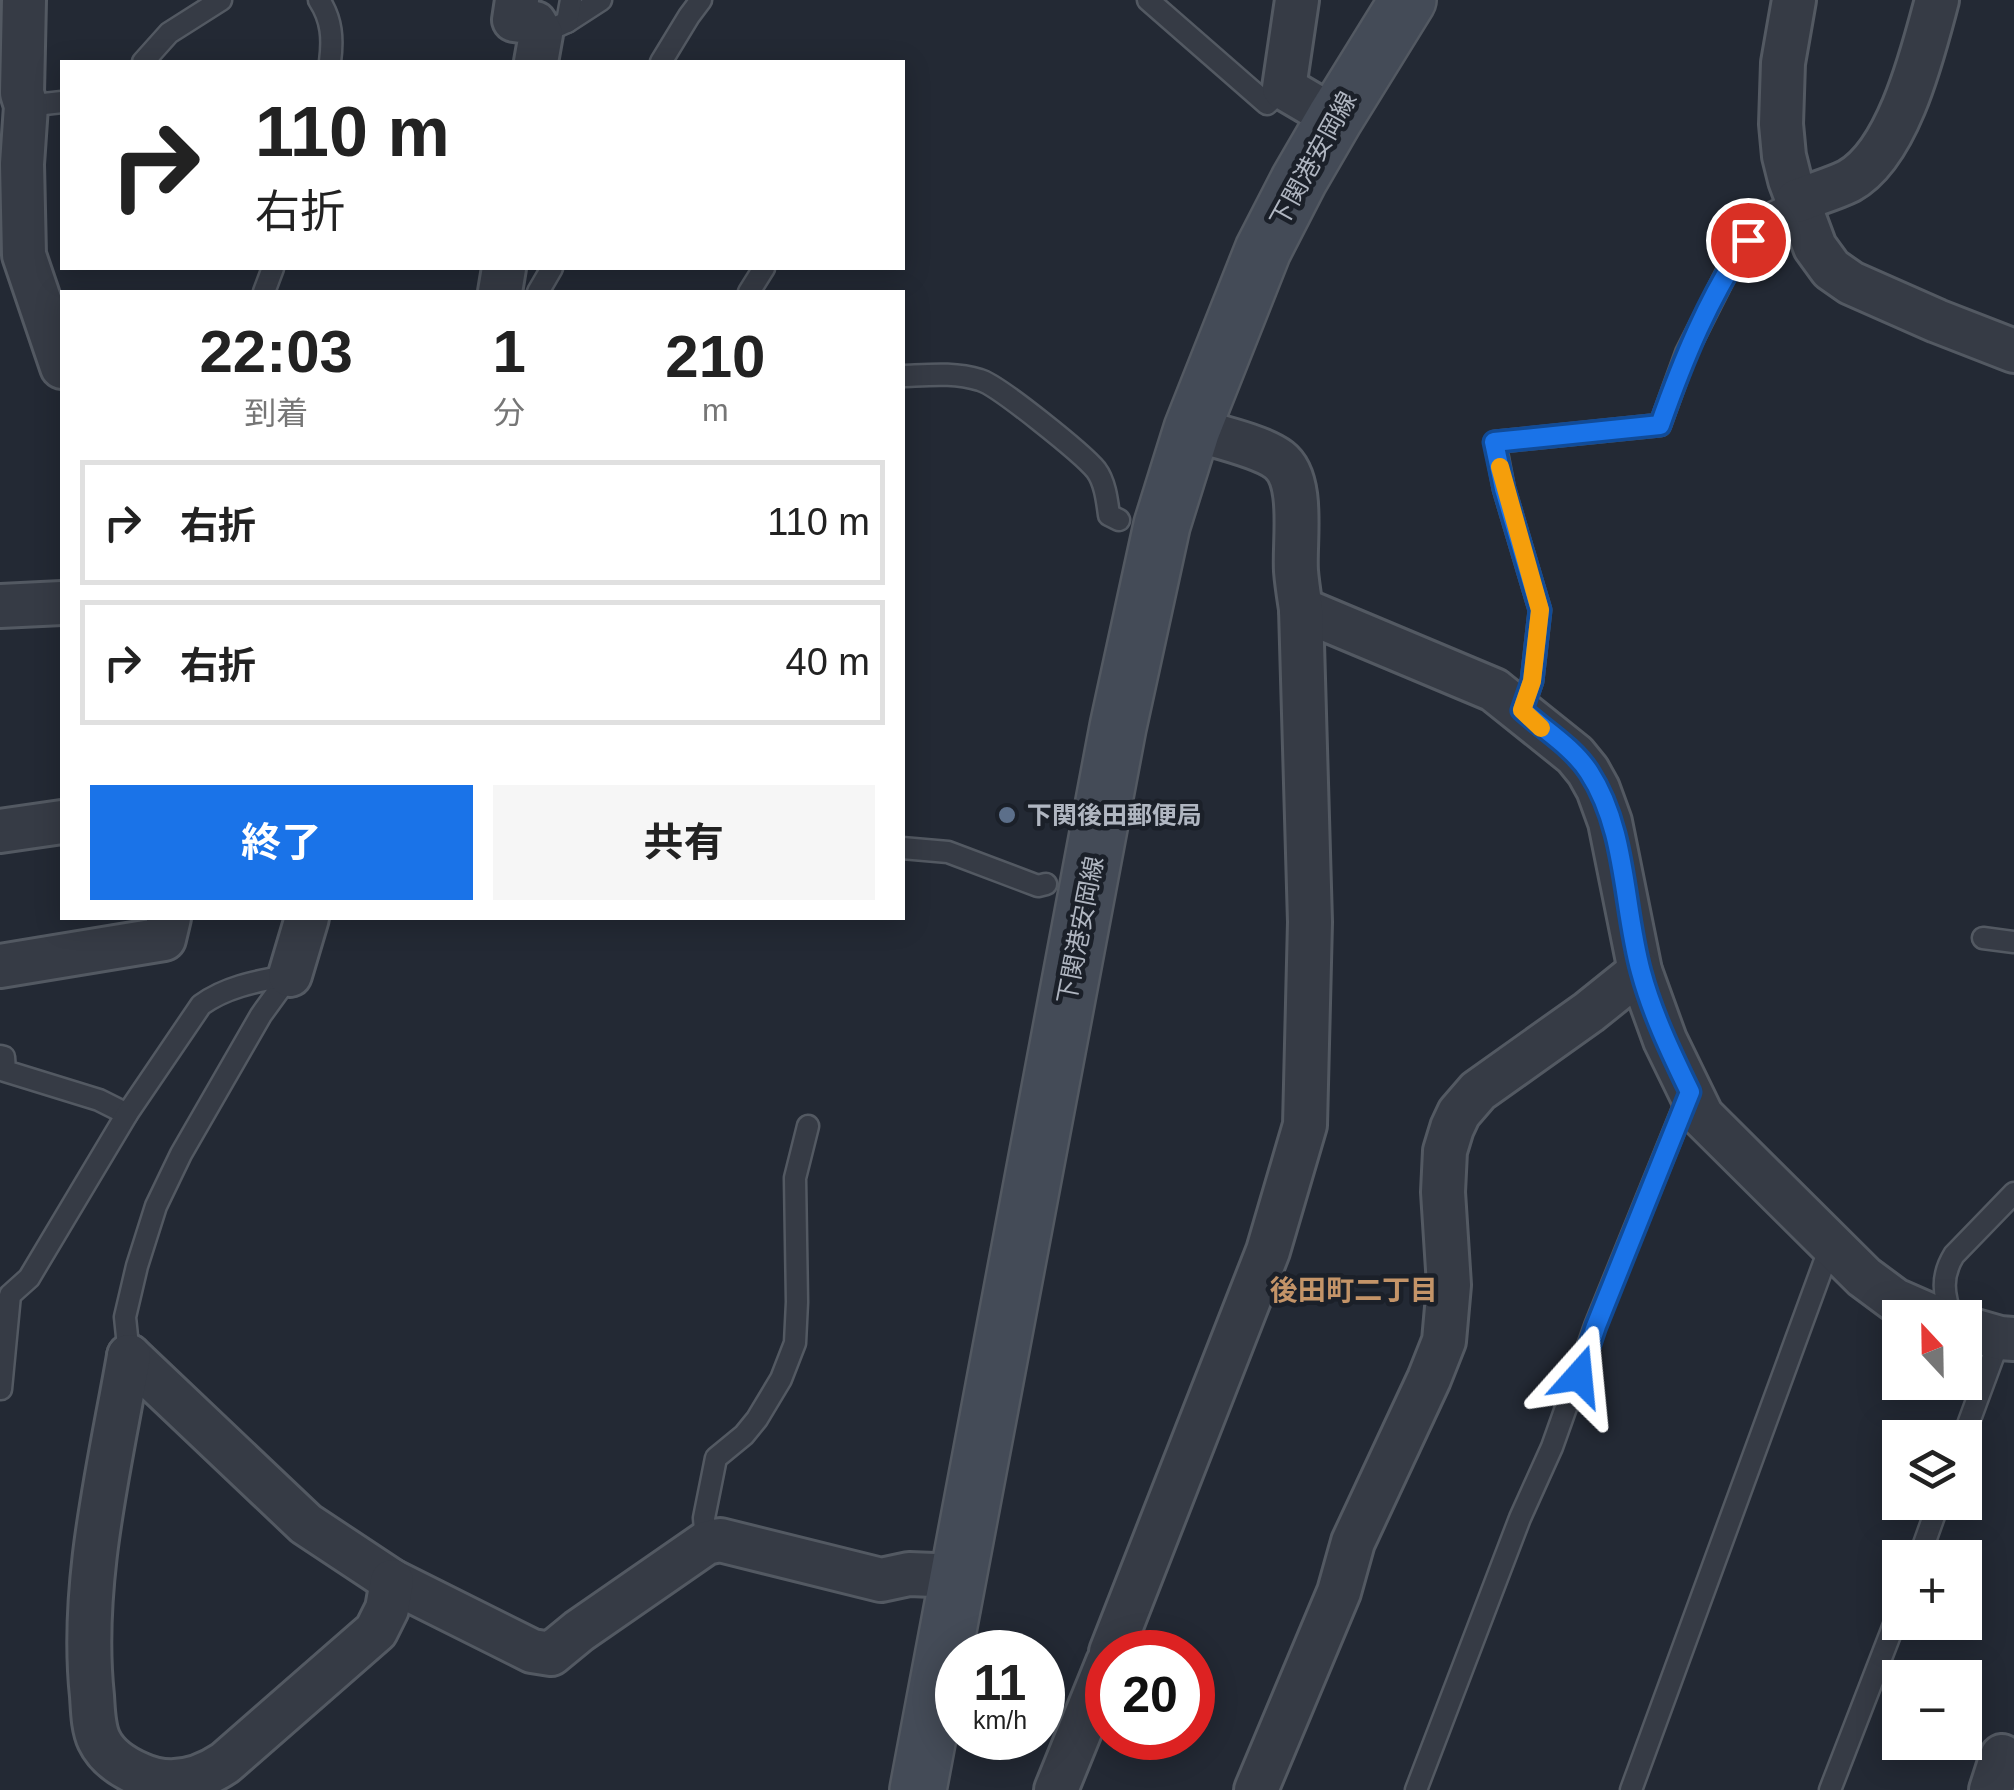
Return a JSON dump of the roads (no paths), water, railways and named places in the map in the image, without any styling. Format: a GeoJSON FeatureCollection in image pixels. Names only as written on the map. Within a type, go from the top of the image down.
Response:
{"type":"FeatureCollection","features":[{"type":"Feature","properties":{"kind":"main road","name":"下関港安岡線"},"geometry":{"type":"LineString","coordinates":[[918,1790],[1118,727],[1162,526],[1192,429],[1263,250],[1299,180],[1408,0]]}},
{"type":"Feature","properties":{"kind":"street"},"geometry":{"type":"LineString","coordinates":[[24,0],[28,96],[22,164],[24,255],[60,361]]}},
{"type":"Feature","properties":{"kind":"street"},"geometry":{"type":"LineString","coordinates":[[1296,0],[1284,88],[1335,118]]}},
{"type":"Feature","properties":{"kind":"street"},"geometry":{"type":"LineString","coordinates":[[1794,0],[1784,64],[1781,124],[1784,156],[1815,247],[1832,270],[1851,283],[2014,351]]}},
{"type":"Feature","properties":{"kind":"street"},"geometry":{"type":"LineString","coordinates":[[1797,201],[1852,180],[1879,152],[1914,82],[1938,0]]}},
{"type":"Feature","properties":{"kind":"street"},"geometry":{"type":"LineString","coordinates":[[1120,1630],[1268,1251],[1305,1126],[1310,922],[1296,500],[1291,472],[1278,459],[1192,429]]}},
{"type":"Feature","properties":{"kind":"street"},"geometry":{"type":"LineString","coordinates":[[0,606],[60,603]]}},
{"type":"Feature","properties":{"kind":"street"},"geometry":{"type":"LineString","coordinates":[[1301,609],[1494,690],[1576,754],[1598,789],[1610,822],[1640,971],[1664,1040],[1702,1116],[1864,1277],[1895,1300]]}},
{"type":"Feature","properties":{"kind":"street"},"geometry":{"type":"LineString","coordinates":[[0,831],[60,822]]}},
{"type":"Feature","properties":{"kind":"street"},"geometry":{"type":"LineString","coordinates":[[0,966],[164,938],[168,920]]}},
{"type":"Feature","properties":{"kind":"street"},"geometry":{"type":"LineString","coordinates":[[290,975],[307,920]]}},
{"type":"Feature","properties":{"kind":"street"},"geometry":{"type":"LineString","coordinates":[[1256,1790],[1339,1592],[1353,1542],[1444,1341],[1449,1272],[1443,1192],[1445,1151],[1452,1128],[1478,1091],[1640,971]]}},
{"type":"Feature","properties":{"kind":"street"},"geometry":{"type":"LineString","coordinates":[[129,1356],[306,1524],[392,1581],[532,1652],[551,1654],[706,1543],[720,1540],[881,1580],[909,1574],[960,1576]]}},
{"type":"Feature","properties":{"kind":"street"},"geometry":{"type":"LineString","coordinates":[[129,1356],[92,1582],[90,1673],[98,1738],[110,1768],[129,1770],[165,1783],[212,1772],[376,1630],[387,1609],[392,1581]]}},
{"type":"Feature","properties":{"kind":"street"},"geometry":{"type":"LineString","coordinates":[[1056,1790],[1085,1719]]}},
{"type":"Feature","properties":{"kind":"lane"},"geometry":{"type":"LineString","coordinates":[[146,60],[169,33],[222,0]]}},
{"type":"Feature","properties":{"kind":"lane"},"geometry":{"type":"LineString","coordinates":[[319,0],[330,19],[330,60]]}},
{"type":"Feature","properties":{"kind":"lane"},"geometry":{"type":"LineString","coordinates":[[540,30],[571,0]]}},
{"type":"Feature","properties":{"kind":"lane"},"geometry":{"type":"LineString","coordinates":[[540,30],[601,0]]}},
{"type":"Feature","properties":{"kind":"lane"},"geometry":{"type":"LineString","coordinates":[[662,60],[702,0]]}},
{"type":"Feature","properties":{"kind":"lane"},"geometry":{"type":"LineString","coordinates":[[1148,0],[1267,104],[1284,88]]}},
{"type":"Feature","properties":{"kind":"lane"},"geometry":{"type":"LineString","coordinates":[[1522,710],[1532,681],[1540,610],[1494,442],[1660,425],[1686,353],[1732,262],[1764,217],[1797,201]]}},
{"type":"Feature","properties":{"kind":"lane"},"geometry":{"type":"LineString","coordinates":[[905,376],[952,374],[986,381],[1097,472],[1109,514],[1119,520]]}},
{"type":"Feature","properties":{"kind":"lane"},"geometry":{"type":"LineString","coordinates":[[905,848],[948,852],[1038,886],[1046,884]]}},
{"type":"Feature","properties":{"kind":"lane"},"geometry":{"type":"LineString","coordinates":[[1983,938],[2014,942]]}},
{"type":"Feature","properties":{"kind":"lane"},"geometry":{"type":"LineString","coordinates":[[1,1389],[10,1294],[29,1278],[127,1114],[201,1005],[242,985],[290,975]]}},
{"type":"Feature","properties":{"kind":"lane"},"geometry":{"type":"LineString","coordinates":[[129,1356],[124,1317],[156,1206],[242,1047],[290,975]]}},
{"type":"Feature","properties":{"kind":"lane"},"geometry":{"type":"LineString","coordinates":[[0,1056],[4,1057],[6,1071],[98,1100],[127,1114]]}},
{"type":"Feature","properties":{"kind":"lane"},"geometry":{"type":"LineString","coordinates":[[1416,1790],[1690,1092]]}},
{"type":"Feature","properties":{"kind":"lane"},"geometry":{"type":"LineString","coordinates":[[706,1543],[704,1518],[716,1458],[758,1419],[781,1379],[795,1343],[796,1178],[808,1126]]}},
{"type":"Feature","properties":{"kind":"lane"},"geometry":{"type":"LineString","coordinates":[[1947,1300],[1943,1284],[1954,1254],[2014,1192]]}},
{"type":"Feature","properties":{"kind":"lane"},"geometry":{"type":"LineString","coordinates":[[1631,1790],[1831,1244]]}},
{"type":"Feature","properties":{"kind":"lane"},"geometry":{"type":"LineString","coordinates":[[1968,1420],[1993,1335]]}},
{"type":"Feature","properties":{"kind":"lane"},"geometry":{"type":"LineString","coordinates":[[1830,1790],[1888,1640]]}},
{"type":"Feature","properties":{"kind":"place","name":"下関後田郵便局"},"geometry":{"type":"Point","coordinates":[1007,815]}},
{"type":"Feature","properties":{"kind":"district","name":"後田町二丁目"},"geometry":{"type":"Point","coordinates":[1354,1290]}}]}
